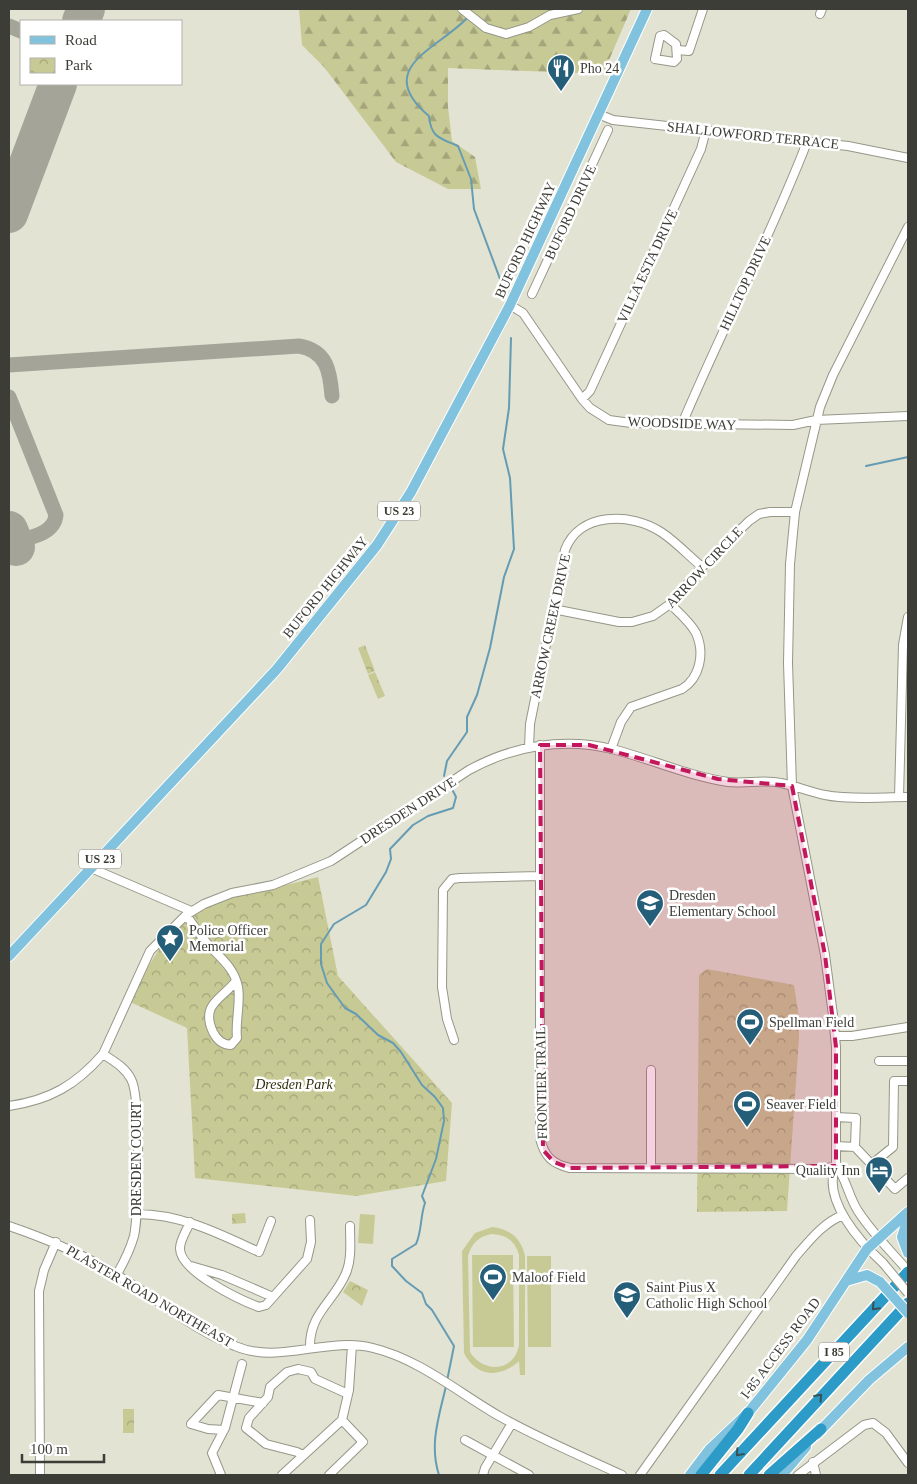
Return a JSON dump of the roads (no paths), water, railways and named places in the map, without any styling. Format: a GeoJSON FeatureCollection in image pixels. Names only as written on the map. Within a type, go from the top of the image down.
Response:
{"type":"FeatureCollection","features":[{"type":"Feature","properties":{"kind":"highway","name":"I 85"},"geometry":{"type":"LineString","coordinates":[[720,1475],[908,1271]]}},
{"type":"Feature","properties":{"kind":"highway","name":"I 85"},"geometry":{"type":"LineString","coordinates":[[749,1475],[908,1303]]}},
{"type":"Feature","properties":{"kind":"highway"},"geometry":{"type":"LineString","coordinates":[[701,1475],[738,1429],[748,1413]]}},
{"type":"Feature","properties":{"kind":"highway"},"geometry":{"type":"LineString","coordinates":[[769,1475],[821,1429]]}},
{"type":"Feature","properties":{"kind":"main road","name":"BUFORD HIGHWAY"},"geometry":{"type":"LineString","coordinates":[[9,956],[277,669],[377,545],[411,492],[510,305],[646,9]]}},
{"type":"Feature","properties":{"kind":"main road","name":"I-85 ACCESS ROAD"},"geometry":{"type":"LineString","coordinates":[[690,1475],[709,1450],[748,1413],[808,1340],[867,1249],[878,1237],[908,1212]]}},
{"type":"Feature","properties":{"kind":"main road"},"geometry":{"type":"LineString","coordinates":[[908,1218],[902,1237],[908,1253]]}},
{"type":"Feature","properties":{"kind":"main road"},"geometry":{"type":"LineString","coordinates":[[846,1281],[866,1275],[880,1282],[908,1313]]}},
{"type":"Feature","properties":{"kind":"main road"},"geometry":{"type":"LineString","coordinates":[[782,1475],[821,1429],[870,1380],[908,1349]]}},
{"type":"Feature","properties":{"kind":"street"},"geometry":{"type":"LineString","coordinates":[[462,9],[486,28],[506,34],[529,27],[550,15],[578,9]]}},
{"type":"Feature","properties":{"kind":"street"},"geometry":{"type":"LineString","coordinates":[[678,50],[689,51],[703,9]]}},
{"type":"Feature","properties":{"kind":"street","name":"SHALLOWFORD TERRACE"},"geometry":{"type":"LineString","coordinates":[[598,114],[613,120],[848,146],[908,158]]}},
{"type":"Feature","properties":{"kind":"street","name":"BUFORD DRIVE"},"geometry":{"type":"LineString","coordinates":[[532,294],[608,130]]}},
{"type":"Feature","properties":{"kind":"street","name":"VILLA ESTA DRIVE"},"geometry":{"type":"LineString","coordinates":[[582,400],[590,391],[701,149],[706,130]]}},
{"type":"Feature","properties":{"kind":"street","name":"HILLTOP DRIVE"},"geometry":{"type":"LineString","coordinates":[[682,424],[708,362],[791,185],[807,142]]}},
{"type":"Feature","properties":{"kind":"street"},"geometry":{"type":"LineString","coordinates":[[566,186],[580,192]]}},
{"type":"Feature","properties":{"kind":"street"},"geometry":{"type":"LineString","coordinates":[[908,227],[833,375],[816,420],[795,512],[790,564],[788,663],[792,786],[825,955],[836,1036],[836,1166],[833,1172],[833,1186],[843,1215],[867,1249],[883,1263],[908,1293]]}},
{"type":"Feature","properties":{"kind":"street","name":"WOODSIDE WAY"},"geometry":{"type":"LineString","coordinates":[[510,305],[523,313],[582,400],[590,408],[610,420],[631,423],[793,425],[816,420],[908,416]]}},
{"type":"Feature","properties":{"kind":"street","name":"ARROW CIRCLE"},"geometry":{"type":"LineString","coordinates":[[553,609],[619,622],[632,622],[653,616],[670,604],[737,530],[759,514],[795,512]]}},
{"type":"Feature","properties":{"kind":"street","name":"ARROW CREEK DRIVE"},"geometry":{"type":"LineString","coordinates":[[529,747],[530,724],[553,609],[568,540],[574,533],[598,520],[622,519],[646,525],[660,531],[702,567]]}},
{"type":"Feature","properties":{"kind":"street"},"geometry":{"type":"LineString","coordinates":[[611,749],[621,722],[631,707],[690,684],[698,672],[699,642],[696,633],[670,604]]}},
{"type":"Feature","properties":{"kind":"street"},"geometry":{"type":"LineString","coordinates":[[899,797],[903,646],[908,618]]}},
{"type":"Feature","properties":{"kind":"street","name":"DRESDEN DRIVE"},"geometry":{"type":"LineString","coordinates":[[9,1106],[35,1101],[64,1089],[91,1069],[103,1054],[150,951],[188,913],[232,892],[273,885],[311,871],[331,861],[469,770],[489,759],[529,747],[571,744],[611,749],[694,775],[718,780],[780,782],[827,796],[908,797]]}},
{"type":"Feature","properties":{"kind":"street","name":"FRONTIER TRAIL"},"geometry":{"type":"LineString","coordinates":[[540,745],[540,1138],[543,1150],[554,1162],[570,1168],[823,1169],[836,1166]]}},
{"type":"Feature","properties":{"kind":"street"},"geometry":{"type":"LineString","coordinates":[[91,868],[188,913],[206,943],[230,966],[236,981],[239,1000],[235,1022],[237,1038],[231,1046],[226,1045],[215,1036],[209,1018],[216,999],[236,981]]}},
{"type":"Feature","properties":{"kind":"street"},"geometry":{"type":"LineString","coordinates":[[454,1040],[447,1019],[442,987],[443,890],[452,879],[540,876]]}},
{"type":"Feature","properties":{"kind":"street"},"geometry":{"type":"LineString","coordinates":[[836,1036],[852,1036],[908,1027]]}},
{"type":"Feature","properties":{"kind":"street","name":"DRESDEN COURT"},"geometry":{"type":"LineString","coordinates":[[103,1054],[127,1073],[135,1089],[138,1102],[137,1214],[130,1248],[117,1274]]}},
{"type":"Feature","properties":{"kind":"street"},"geometry":{"type":"LineString","coordinates":[[879,1061],[908,1061]]}},
{"type":"Feature","properties":{"kind":"street"},"geometry":{"type":"LineString","coordinates":[[651,1070],[651,1167]]}},
{"type":"Feature","properties":{"kind":"street"},"geometry":{"type":"LineString","coordinates":[[872,1164],[893,1147],[894,1081],[908,1081]]}},
{"type":"Feature","properties":{"kind":"street"},"geometry":{"type":"LineString","coordinates":[[836,1117],[856,1118],[855,1147]]}},
{"type":"Feature","properties":{"kind":"street"},"geometry":{"type":"LineString","coordinates":[[836,1146],[855,1147],[895,1189],[908,1178]]}},
{"type":"Feature","properties":{"kind":"street"},"geometry":{"type":"LineString","coordinates":[[836,1166],[841,1171],[844,1183],[857,1210],[908,1271]]}},
{"type":"Feature","properties":{"kind":"street"},"geometry":{"type":"LineString","coordinates":[[137,1214],[155,1214],[190,1222],[259,1252],[271,1221]]}},
{"type":"Feature","properties":{"kind":"street"},"geometry":{"type":"LineString","coordinates":[[640,1475],[796,1256],[817,1232],[833,1219],[843,1215]]}},
{"type":"Feature","properties":{"kind":"street"},"geometry":{"type":"LineString","coordinates":[[190,1222],[180,1247],[181,1254],[189,1266],[206,1280],[252,1304],[266,1305],[308,1258],[311,1242],[310,1220]]}},
{"type":"Feature","properties":{"kind":"street","name":"PLASTER ROAD NORTHEAST"},"geometry":{"type":"LineString","coordinates":[[9,1226],[56,1242],[117,1274],[203,1330],[240,1348],[261,1352],[352,1345],[373,1348],[393,1354],[512,1423],[622,1475]]}},
{"type":"Feature","properties":{"kind":"street"},"geometry":{"type":"LineString","coordinates":[[310,1348],[311,1327],[343,1280],[349,1265],[350,1226]]}},
{"type":"Feature","properties":{"kind":"street"},"geometry":{"type":"LineString","coordinates":[[40,1475],[39,1292],[44,1270],[56,1242]]}},
{"type":"Feature","properties":{"kind":"street"},"geometry":{"type":"LineString","coordinates":[[189,1266],[222,1275],[273,1297]]}},
{"type":"Feature","properties":{"kind":"street"},"geometry":{"type":"LineString","coordinates":[[282,1475],[342,1420],[348,1394],[352,1345]]}},
{"type":"Feature","properties":{"kind":"street"},"geometry":{"type":"LineString","coordinates":[[221,1475],[212,1453],[224,1430],[242,1364]]}},
{"type":"Feature","properties":{"kind":"street"},"geometry":{"type":"LineString","coordinates":[[303,1456],[297,1452],[266,1444],[258,1440],[246,1428],[249,1418],[268,1397],[270,1387],[291,1370],[312,1372],[315,1379],[348,1394]]}},
{"type":"Feature","properties":{"kind":"street"},"geometry":{"type":"LineString","coordinates":[[224,1430],[208,1429],[190,1424],[218,1395],[263,1403]]}},
{"type":"Feature","properties":{"kind":"street"},"geometry":{"type":"LineString","coordinates":[[329,1475],[363,1442],[342,1420]]}},
{"type":"Feature","properties":{"kind":"street"},"geometry":{"type":"LineString","coordinates":[[483,1475],[512,1423]]}},
{"type":"Feature","properties":{"kind":"street"},"geometry":{"type":"LineString","coordinates":[[803,1474],[814,1462],[864,1425],[873,1423],[886,1433],[908,1463]]}},
{"type":"Feature","properties":{"kind":"street"},"geometry":{"type":"LineString","coordinates":[[465,1440],[529,1475]]}},
{"type":"Feature","properties":{"kind":"street"},"geometry":{"type":"LineString","coordinates":[[814,1462],[816,1475]]}},
{"type":"Feature","properties":{"kind":"waterway"},"geometry":{"type":"LineString","coordinates":[[469,16],[417,60],[409,71],[407,84],[413,99],[429,116],[434,133],[441,139],[458,146],[471,179],[474,209],[503,287]]}},
{"type":"Feature","properties":{"kind":"waterway"},"geometry":{"type":"LineString","coordinates":[[444,776],[447,761],[467,732],[467,717],[477,695],[490,648],[504,577],[514,549],[510,478],[503,449],[509,408],[511,338]]}},
{"type":"Feature","properties":{"kind":"waterway"},"geometry":{"type":"LineString","coordinates":[[866,466],[908,457]]}},
{"type":"Feature","properties":{"kind":"waterway"},"geometry":{"type":"LineString","coordinates":[[447,1381],[454,1346],[432,1310],[426,1304],[422,1293],[406,1281],[392,1266],[392,1259],[416,1244],[418,1239],[425,1203],[422,1196],[436,1159],[444,1121],[443,1108],[435,1097],[422,1085],[393,1043],[378,1035],[356,1014],[345,1008],[327,983],[321,964],[321,944],[334,924],[366,905],[386,872],[391,859],[390,849],[413,825],[428,816],[453,808],[456,797],[453,791]]}},
{"type":"Feature","properties":{"kind":"waterway"},"geometry":{"type":"LineString","coordinates":[[439,1475],[436,1464],[435,1441],[446,1386]]}},
{"type":"Feature","properties":{"kind":"place","name":"Pho 24"},"geometry":{"type":"Point","coordinates":[561,92]}},
{"type":"Feature","properties":{"kind":"place","name":"Dresden Elementary School"},"geometry":{"type":"Point","coordinates":[650,927]}},
{"type":"Feature","properties":{"kind":"place","name":"Police Officer Memorial"},"geometry":{"type":"Point","coordinates":[170,962]}},
{"type":"Feature","properties":{"kind":"place","name":"Spellman Field"},"geometry":{"type":"Point","coordinates":[750,1046]}},
{"type":"Feature","properties":{"kind":"place","name":"Seaver Field"},"geometry":{"type":"Point","coordinates":[747,1128]}},
{"type":"Feature","properties":{"kind":"place","name":"Quality Inn"},"geometry":{"type":"Point","coordinates":[879,1194]}},
{"type":"Feature","properties":{"kind":"place","name":"Maloof Field"},"geometry":{"type":"Point","coordinates":[493,1301]}},
{"type":"Feature","properties":{"kind":"place","name":"Saint Pius X Catholic High School"},"geometry":{"type":"Point","coordinates":[627,1319]}},
{"type":"Feature","properties":{"kind":"park label","name":"Dresden Park"},"geometry":{"type":"Point","coordinates":[294,1084]}}]}
